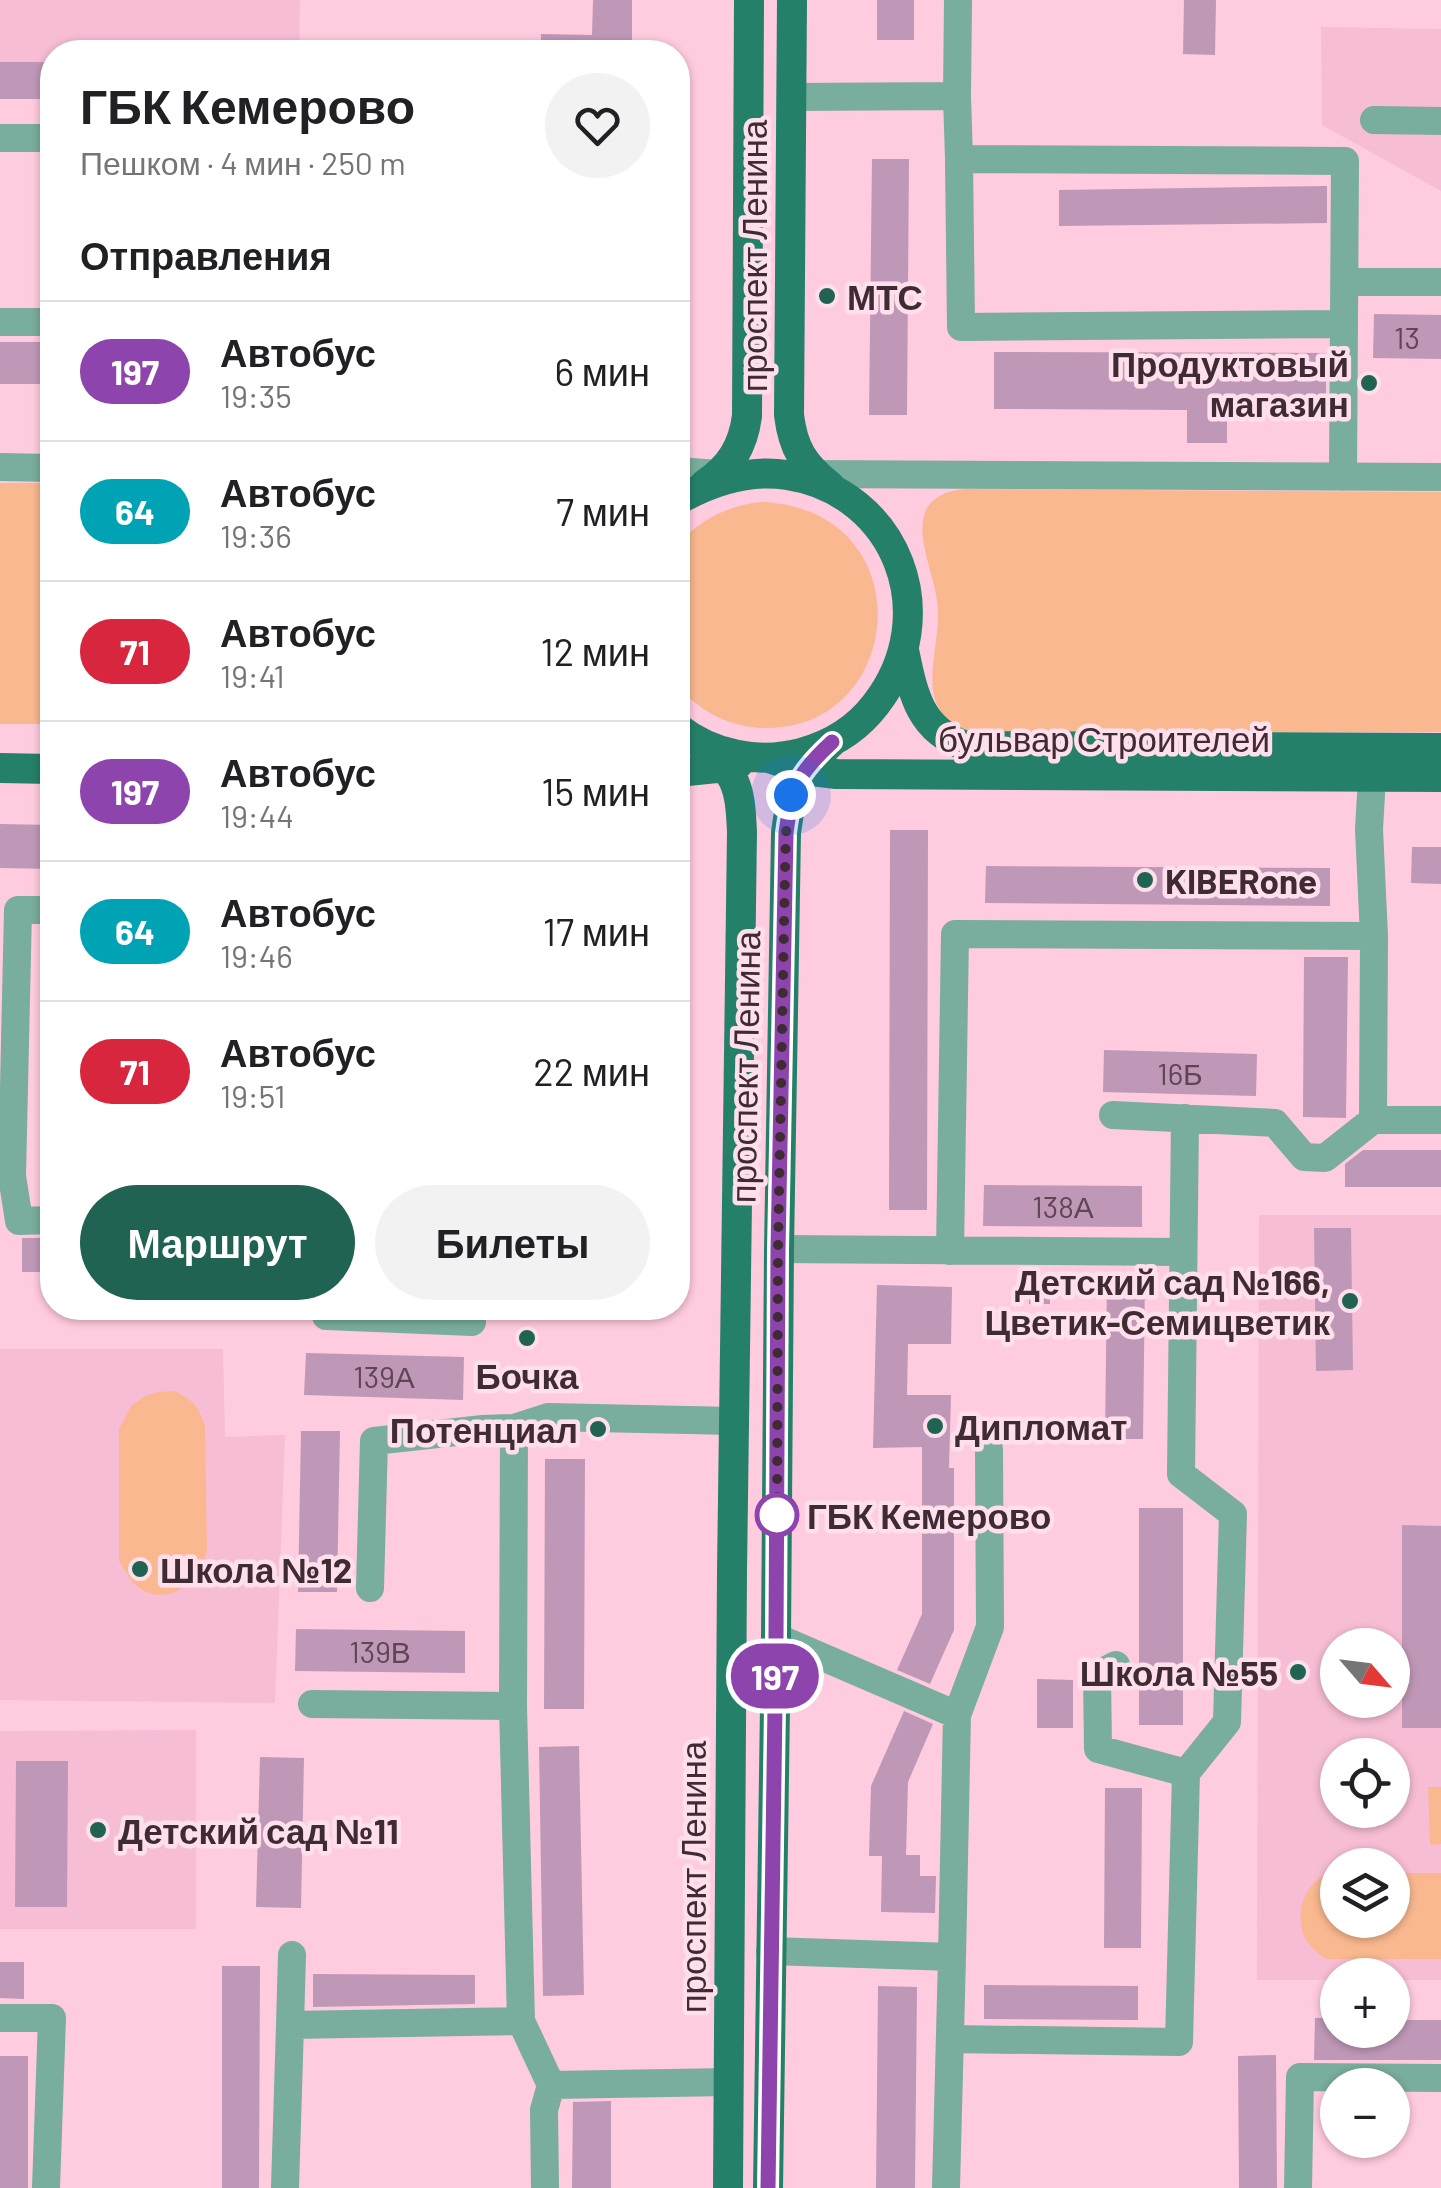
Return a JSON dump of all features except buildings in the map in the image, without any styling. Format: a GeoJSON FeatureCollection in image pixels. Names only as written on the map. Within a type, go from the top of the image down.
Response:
{"type":"FeatureCollection","features":[{"type":"Feature","properties":{"kind":"main road","name":"проспект Ленина"},"geometry":{"type":"LineString","coordinates":[[703,482],[733,460],[747,416],[749,0]]}},
{"type":"Feature","properties":{"kind":"main road","name":"проспект Ленина"},"geometry":{"type":"LineString","coordinates":[[768,2188],[786,833],[791,795],[804,770],[869,713],[895,674],[909,628],[905,582],[888,541],[876,524],[840,494],[801,474],[806,465],[791,432],[792,0]]}},
{"type":"Feature","properties":{"kind":"main road"},"geometry":{"type":"LineString","coordinates":[[703,482],[801,474]]}},
{"type":"Feature","properties":{"kind":"main road","name":"бульвар Строителей"},"geometry":{"type":"LineString","coordinates":[[904,650],[912,690],[921,710],[944,736],[966,746],[1441,748]]}},
{"type":"Feature","properties":{"kind":"main road","name":"бульвар Строителей"},"geometry":{"type":"LineString","coordinates":[[690,736],[720,751],[836,774],[1441,777]]}},
{"type":"Feature","properties":{"kind":"main road"},"geometry":{"type":"LineString","coordinates":[[690,737],[726,767]]}},
{"type":"Feature","properties":{"kind":"main road"},"geometry":{"type":"LineString","coordinates":[[690,771],[802,753],[832,742]]}},
{"type":"Feature","properties":{"kind":"main road"},"geometry":{"type":"LineString","coordinates":[[0,752],[40,753]]}},
{"type":"Feature","properties":{"kind":"main road","name":"проспект Ленина"},"geometry":{"type":"LineString","coordinates":[[726,767],[740,798],[742,832],[728,2188]]}},
{"type":"Feature","properties":{"kind":"main road"},"geometry":{"type":"LineString","coordinates":[[0,768],[40,769]]}},
{"type":"Feature","properties":{"kind":"street"},"geometry":{"type":"LineString","coordinates":[[958,0],[961,328],[1344,324]]}},
{"type":"Feature","properties":{"kind":"street"},"geometry":{"type":"LineString","coordinates":[[792,97],[957,96]]}},
{"type":"Feature","properties":{"kind":"street"},"geometry":{"type":"LineString","coordinates":[[1374,120],[1441,121]]}},
{"type":"Feature","properties":{"kind":"street"},"geometry":{"type":"LineString","coordinates":[[0,138],[40,138]]}},
{"type":"Feature","properties":{"kind":"street"},"geometry":{"type":"LineString","coordinates":[[959,160],[1346,161],[1343,477]]}},
{"type":"Feature","properties":{"kind":"street"},"geometry":{"type":"LineString","coordinates":[[1344,282],[1441,282]]}},
{"type":"Feature","properties":{"kind":"street"},"geometry":{"type":"LineString","coordinates":[[0,322],[40,322]]}},
{"type":"Feature","properties":{"kind":"street"},"geometry":{"type":"LineString","coordinates":[[0,467],[40,468]]}},
{"type":"Feature","properties":{"kind":"street"},"geometry":{"type":"LineString","coordinates":[[801,474],[1441,477]]}},
{"type":"Feature","properties":{"kind":"street"},"geometry":{"type":"LineString","coordinates":[[1372,777],[1369,828],[1374,936],[1374,1120]]}},
{"type":"Feature","properties":{"kind":"street"},"geometry":{"type":"LineString","coordinates":[[40,910],[18,910],[9,1220],[40,1220]]}},
{"type":"Feature","properties":{"kind":"street"},"geometry":{"type":"LineString","coordinates":[[950,1251],[955,934],[1374,936]]}},
{"type":"Feature","properties":{"kind":"street"},"geometry":{"type":"LineString","coordinates":[[1112,1115],[1275,1123],[1304,1157],[1325,1158],[1374,1120],[1441,1120]]}},
{"type":"Feature","properties":{"kind":"street"},"geometry":{"type":"LineString","coordinates":[[950,2039],[1179,2042],[1186,1773],[1228,1722],[1232,1514],[1180,1474],[1185,1118]]}},
{"type":"Feature","properties":{"kind":"street"},"geometry":{"type":"LineString","coordinates":[[778,1250],[1183,1252]]}},
{"type":"Feature","properties":{"kind":"street"},"geometry":{"type":"LineString","coordinates":[[423,1320],[472,1322]]}},
{"type":"Feature","properties":{"kind":"street"},"geometry":{"type":"LineString","coordinates":[[370,1588],[374,1442],[514,1428],[548,1417],[734,1421]]}},
{"type":"Feature","properties":{"kind":"street"},"geometry":{"type":"LineString","coordinates":[[514,1428],[514,1706],[521,2022],[551,2086],[544,2110],[545,2188]]}},
{"type":"Feature","properties":{"kind":"street"},"geometry":{"type":"LineString","coordinates":[[946,2188],[957,1715],[990,1627],[988,1449]]}},
{"type":"Feature","properties":{"kind":"street"},"geometry":{"type":"LineString","coordinates":[[776,1637],[957,1715]]}},
{"type":"Feature","properties":{"kind":"street"},"geometry":{"type":"LineString","coordinates":[[1116,1665],[1098,1675],[1098,1749],[1186,1773]]}},
{"type":"Feature","properties":{"kind":"street"},"geometry":{"type":"LineString","coordinates":[[312,1704],[514,1706]]}},
{"type":"Feature","properties":{"kind":"street"},"geometry":{"type":"LineString","coordinates":[[770,1952],[952,1957]]}},
{"type":"Feature","properties":{"kind":"street"},"geometry":{"type":"LineString","coordinates":[[285,2188],[292,1955]]}},
{"type":"Feature","properties":{"kind":"street"},"geometry":{"type":"LineString","coordinates":[[0,2018],[52,2018],[46,2188]]}},
{"type":"Feature","properties":{"kind":"street"},"geometry":{"type":"LineString","coordinates":[[290,2025],[521,2022]]}},
{"type":"Feature","properties":{"kind":"street"},"geometry":{"type":"LineString","coordinates":[[1298,2188],[1300,2077],[1441,2078]]}},
{"type":"Feature","properties":{"kind":"street"},"geometry":{"type":"LineString","coordinates":[[551,2086],[728,2082]]}},
{"type":"Feature","properties":{"kind":"shaded area"},"geometry":{"type":"Polygon","coordinates":[[[0,0],[300,0],[299,40],[40,40],[40,76],[0,75],[0,0]]]}},
{"type":"Feature","properties":{"kind":"shaded area"},"geometry":{"type":"Polygon","coordinates":[[[1321,27],[1441,29],[1441,191],[1322,125],[1321,27]]]}},
{"type":"Feature","properties":{"kind":"shaded area"},"geometry":{"type":"Polygon","coordinates":[[[0,483],[40,483],[40,724],[0,724],[0,483]]]}},
{"type":"Feature","properties":{"kind":"shaded area"},"geometry":{"type":"Polygon","coordinates":[[[964,489],[1441,492],[1441,732],[978,733],[956,725],[942,714],[932,683],[938,610],[923,520],[929,506],[942,495],[964,489]]]}},
{"type":"Feature","properties":{"kind":"shaded area"},"geometry":{"type":"Polygon","coordinates":[[[761,502],[814,514],[851,540],[872,577],[878,618],[869,659],[847,695],[812,719],[764,728],[739,725],[716,716],[690,697],[690,533],[715,515],[761,502]]]}},
{"type":"Feature","properties":{"kind":"shaded area","name":"Школа №55"},"geometry":{"type":"Polygon","coordinates":[[[1259,1215],[1441,1215],[1441,1980],[1410,1980],[1410,1958],[1320,1958],[1320,1980],[1257,1980],[1259,1215]]]}},
{"type":"Feature","properties":{"kind":"shaded area","name":"Школа №12"},"geometry":{"type":"Polygon","coordinates":[[[0,1349],[223,1349],[225,1437],[285,1435],[275,1703],[0,1700],[0,1349]]]}},
{"type":"Feature","properties":{"kind":"shaded area"},"geometry":{"type":"Polygon","coordinates":[[[174,1391],[195,1405],[205,1427],[207,1552],[192,1583],[170,1594],[156,1595],[133,1583],[119,1561],[119,1429],[131,1406],[145,1396],[174,1391]]]}},
{"type":"Feature","properties":{"kind":"shaded area","name":"Детский сад №11"},"geometry":{"type":"Polygon","coordinates":[[[196,1730],[196,1929],[0,1929],[0,1731],[196,1730]]]}},
{"type":"Feature","properties":{"kind":"shaded area"},"geometry":{"type":"Polygon","coordinates":[[[1428,1787],[1441,1787],[1441,1844],[1430,1845],[1428,1787]]]}},
{"type":"Feature","properties":{"kind":"shaded area"},"geometry":{"type":"Polygon","coordinates":[[[1410,1873],[1441,1873],[1441,1959],[1325,1958],[1306,1940],[1302,1929],[1302,1904],[1320,1878],[1320,1938],[1410,1938],[1410,1873]]]}},
{"type":"Feature","properties":{"kind":"bus line","name":"197"},"geometry":{"type":"LineString","coordinates":[[768,2188],[786,833],[791,795],[800,776],[832,742]]}},
{"type":"Feature","properties":{"kind":"place","name":"МТС"},"geometry":{"type":"Point","coordinates":[827,296]}},
{"type":"Feature","properties":{"kind":"place","name":"Продуктовый магазин"},"geometry":{"type":"Point","coordinates":[1369,383]}},
{"type":"Feature","properties":{"kind":"place","name":"KIBERone"},"geometry":{"type":"Point","coordinates":[1145,880]}},
{"type":"Feature","properties":{"kind":"place","name":"Детский сад №166, Цветик-Семицветик"},"geometry":{"type":"Point","coordinates":[1350,1301]}},
{"type":"Feature","properties":{"kind":"place","name":"Бочка"},"geometry":{"type":"Point","coordinates":[527,1338]}},
{"type":"Feature","properties":{"kind":"place","name":"Дипломат"},"geometry":{"type":"Point","coordinates":[935,1426]}},
{"type":"Feature","properties":{"kind":"place","name":"Потенциал"},"geometry":{"type":"Point","coordinates":[598,1429]}},
{"type":"Feature","properties":{"kind":"place","name":"ГБК Кемерово"},"geometry":{"type":"Point","coordinates":[777,1515]}},
{"type":"Feature","properties":{"kind":"place","name":"Школа №12"},"geometry":{"type":"Point","coordinates":[140,1569]}},
{"type":"Feature","properties":{"kind":"place","name":"Школа №55"},"geometry":{"type":"Point","coordinates":[1298,1672]}},
{"type":"Feature","properties":{"kind":"place","name":"Детский сад №11"},"geometry":{"type":"Point","coordinates":[98,1830]}},
{"type":"Feature","properties":{"kind":"route"},"geometry":{"type":"LineString","coordinates":[[777,1515],[785,871],[791,795]]}}]}
